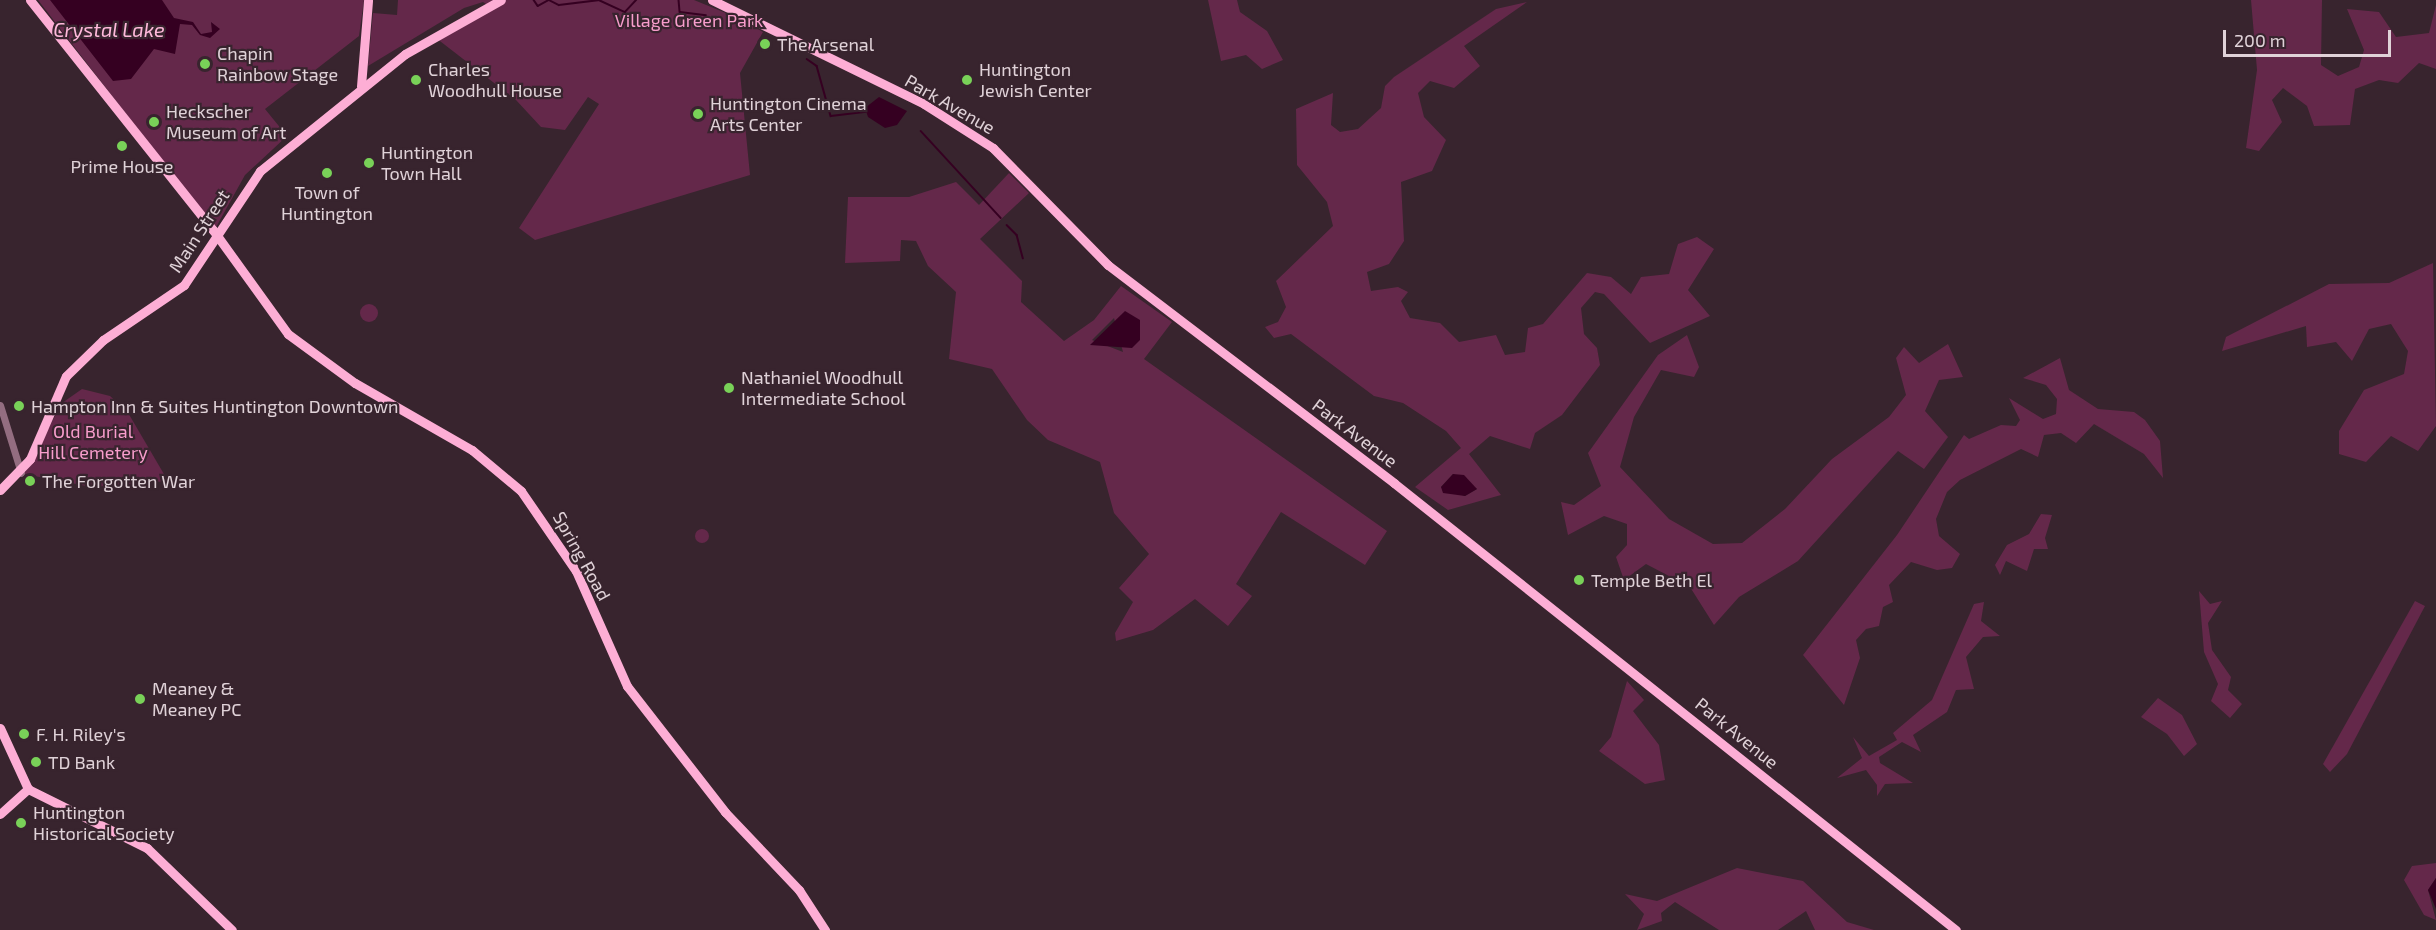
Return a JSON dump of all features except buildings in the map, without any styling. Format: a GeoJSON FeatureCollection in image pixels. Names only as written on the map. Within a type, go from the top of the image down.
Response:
{"type":"FeatureCollection","features":[{"type":"Feature","properties":{"kind":"main road","name":"Spring Road"},"geometry":{"type":"LineString","coordinates":[[30,0],[218,238],[288,334],[355,383],[484,459],[521,491],[576,571],[627,687],[727,815],[799,890],[825,930]]}},
{"type":"Feature","properties":{"kind":"main road"},"geometry":{"type":"LineString","coordinates":[[361,86],[368,0]]}},
{"type":"Feature","properties":{"kind":"main road","name":"Main Street"},"geometry":{"type":"LineString","coordinates":[[0,490],[21,473],[66,376],[103,340],[184,285],[218,238],[260,171],[361,86],[430,36],[501,0]]}},
{"type":"Feature","properties":{"kind":"main road","name":"Park Avenue"},"geometry":{"type":"LineString","coordinates":[[712,0],[924,105],[993,148],[1108,265],[1394,483],[1956,930]]}},
{"type":"Feature","properties":{"kind":"main road"},"geometry":{"type":"LineString","coordinates":[[0,728],[28,789],[147,848],[232,930]]}},
{"type":"Feature","properties":{"kind":"main road"},"geometry":{"type":"LineString","coordinates":[[0,814],[28,789]]}},
{"type":"Feature","properties":{"kind":"street"},"geometry":{"type":"LineString","coordinates":[[0,405],[21,473]]}},
{"type":"Feature","properties":{"kind":"green space"},"geometry":{"type":"Polygon","coordinates":[[[38,0],[364,0],[359,36],[265,109],[287,136],[245,175],[215,229],[38,0]]]}},
{"type":"Feature","properties":{"kind":"green space","name":"Village Green Park"},"geometry":{"type":"Polygon","coordinates":[[[398,0],[694,0],[738,18],[763,32],[740,73],[750,175],[535,240],[519,228],[599,104],[588,97],[565,130],[541,127],[516,100],[436,38],[492,8],[483,2],[464,8],[368,66],[373,13],[397,15],[398,0]]]}},
{"type":"Feature","properties":{"kind":"green space"},"geometry":{"type":"Polygon","coordinates":[[[1208,0],[1237,0],[1240,12],[1267,31],[1283,60],[1262,69],[1246,55],[1221,61],[1208,0]]]}},
{"type":"Feature","properties":{"kind":"green space"},"geometry":{"type":"Polygon","coordinates":[[[2251,0],[2322,0],[2321,65],[2338,76],[2359,67],[2364,50],[2347,9],[2379,12],[2396,37],[2429,33],[2436,5],[2436,69],[2419,63],[2398,83],[2379,80],[2355,89],[2350,125],[2314,126],[2307,106],[2283,88],[2272,100],[2282,122],[2259,151],[2246,148],[2257,70],[2251,0]]]}},
{"type":"Feature","properties":{"kind":"green space"},"geometry":{"type":"Polygon","coordinates":[[[1527,2],[1464,46],[1480,66],[1454,88],[1430,81],[1418,93],[1424,117],[1446,140],[1432,171],[1401,182],[1404,241],[1389,264],[1367,272],[1371,291],[1398,287],[1408,292],[1401,301],[1410,318],[1440,323],[1459,342],[1496,335],[1505,355],[1525,352],[1528,328],[1543,324],[1587,273],[1611,277],[1631,294],[1641,277],[1669,274],[1678,244],[1697,237],[1714,249],[1688,290],[1710,316],[1650,343],[1604,294],[1595,292],[1581,308],[1584,334],[1597,348],[1600,365],[1562,415],[1535,433],[1530,449],[1490,436],[1469,454],[1501,495],[1448,510],[1415,487],[1461,448],[1446,431],[1403,403],[1374,396],[1291,334],[1274,338],[1265,327],[1278,322],[1286,307],[1276,281],[1333,226],[1327,202],[1297,165],[1296,109],[1333,93],[1331,125],[1340,132],[1358,129],[1381,108],[1385,86],[1394,77],[1496,9],[1527,2]],[[1453,474],[1441,487],[1465,496],[1477,489],[1453,474]]]}},
{"type":"Feature","properties":{"kind":"green space"},"geometry":{"type":"Polygon","coordinates":[[[1009,173],[1029,193],[980,239],[1022,281],[1021,302],[1064,341],[1094,320],[1121,286],[1172,322],[1144,359],[1387,531],[1365,565],[1281,512],[1236,584],[1252,596],[1228,626],[1195,599],[1153,630],[1116,641],[1115,633],[1133,602],[1119,588],[1149,554],[1114,513],[1100,462],[1048,440],[1027,420],[992,369],[949,359],[956,292],[928,266],[916,241],[901,240],[900,261],[845,263],[848,197],[909,197],[956,182],[979,205],[1009,173]],[[1114,318],[1092,340],[1123,352],[1114,318]]]}},
{"type":"Feature","properties":{"kind":"green space"},"geometry":{"type":"Polygon","coordinates":[[[2433,263],[2436,426],[2418,451],[2391,436],[2366,462],[2339,454],[2339,431],[2364,390],[2404,374],[2408,351],[2391,324],[2369,329],[2352,361],[2336,342],[2307,347],[2306,326],[2222,351],[2226,337],[2329,284],[2389,283],[2433,263]]]}},
{"type":"Feature","properties":{"kind":"green space"},"geometry":{"type":"Polygon","coordinates":[[[365,304],[373,304],[378,309],[376,320],[365,322],[360,317],[360,309],[365,304]]]}},
{"type":"Feature","properties":{"kind":"green space"},"geometry":{"type":"Polygon","coordinates":[[[1687,335],[1699,367],[1694,377],[1661,370],[1634,417],[1620,467],[1669,519],[1713,544],[1742,543],[1785,509],[1832,459],[1889,417],[1906,395],[1896,358],[1904,347],[1919,363],[1948,344],[1963,377],[1939,380],[1925,411],[1948,437],[1924,469],[1898,451],[1798,561],[1739,597],[1714,625],[1690,587],[1646,564],[1624,580],[1616,557],[1627,545],[1627,524],[1604,516],[1568,535],[1561,502],[1574,505],[1601,486],[1588,453],[1658,355],[1687,335]]]}},
{"type":"Feature","properties":{"kind":"green space"},"geometry":{"type":"Polygon","coordinates":[[[2060,358],[2069,390],[2098,409],[2134,412],[2145,420],[2160,441],[2163,478],[2144,454],[2094,424],[2076,443],[2061,433],[2044,435],[2038,457],[2021,449],[1960,480],[1947,492],[1936,519],[1939,536],[1960,554],[1952,568],[1937,570],[1911,562],[1889,585],[1893,602],[1883,607],[1879,626],[1866,629],[1856,640],[1860,658],[1844,705],[1803,655],[1897,535],[1964,435],[1969,439],[2001,425],[2016,426],[2020,420],[2009,398],[2043,419],[2056,414],[2057,399],[2046,385],[2023,378],[2060,358]]]}},
{"type":"Feature","properties":{"kind":"green space","name":"Old Burial Hill Cemetery"},"geometry":{"type":"Polygon","coordinates":[[[82,389],[110,396],[127,411],[168,481],[92,487],[24,474],[62,403],[82,389]]]}},
{"type":"Feature","properties":{"kind":"green space"},"geometry":{"type":"Polygon","coordinates":[[[2041,514],[2052,515],[2045,538],[2048,549],[2034,549],[2027,571],[2006,561],[2000,575],[1995,565],[2007,545],[2029,534],[2041,514]]]}},
{"type":"Feature","properties":{"kind":"green space"},"geometry":{"type":"Polygon","coordinates":[[[702,529],[707,531],[709,536],[707,541],[702,543],[697,541],[695,536],[697,531],[702,529]]]}},
{"type":"Feature","properties":{"kind":"green space"},"geometry":{"type":"Polygon","coordinates":[[[2199,591],[2210,604],[2222,601],[2208,623],[2212,650],[2231,677],[2228,690],[2242,704],[2230,718],[2211,701],[2218,684],[2204,652],[2199,591]]]}},
{"type":"Feature","properties":{"kind":"green space"},"geometry":{"type":"Polygon","coordinates":[[[2415,601],[2425,606],[2347,754],[2330,772],[2323,764],[2415,601]]]}},
{"type":"Feature","properties":{"kind":"green space"},"geometry":{"type":"Polygon","coordinates":[[[1984,602],[1981,621],[2000,636],[1983,637],[1966,657],[1974,689],[1956,690],[1947,712],[1913,735],[1921,752],[1902,742],[1879,757],[1880,763],[1913,783],[1885,784],[1877,796],[1877,785],[1866,770],[1837,778],[1862,758],[1853,737],[1869,756],[1897,740],[1893,733],[1932,700],[1974,604],[1984,602]]]}},
{"type":"Feature","properties":{"kind":"green space"},"geometry":{"type":"Polygon","coordinates":[[[1627,681],[1644,700],[1633,711],[1659,745],[1665,780],[1645,784],[1599,751],[1611,737],[1627,681]]]}},
{"type":"Feature","properties":{"kind":"green space"},"geometry":{"type":"Polygon","coordinates":[[[2158,698],[2182,715],[2197,744],[2184,756],[2167,734],[2141,717],[2158,698]]]}},
{"type":"Feature","properties":{"kind":"green space"},"geometry":{"type":"Polygon","coordinates":[[[2436,863],[2436,878],[2428,890],[2436,920],[2424,915],[2404,880],[2412,866],[2436,863]]]}},
{"type":"Feature","properties":{"kind":"green space"},"geometry":{"type":"Polygon","coordinates":[[[1737,868],[1803,881],[1847,922],[1874,930],[1815,930],[1806,911],[1778,930],[1719,930],[1675,902],[1661,913],[1662,921],[1637,930],[1644,914],[1625,894],[1657,901],[1737,868]]]}},
{"type":"Feature","properties":{"kind":"water","name":"Crystal Lake"},"geometry":{"type":"Polygon","coordinates":[[[50,0],[162,0],[174,18],[193,22],[201,34],[212,32],[211,22],[220,29],[210,38],[200,35],[192,25],[180,24],[175,54],[154,49],[131,79],[113,81],[50,0]]]}},
{"type":"Feature","properties":{"kind":"water"},"geometry":{"type":"Polygon","coordinates":[[[879,97],[907,111],[897,125],[885,128],[868,117],[865,108],[879,97]]]}},
{"type":"Feature","properties":{"kind":"water"},"geometry":{"type":"Polygon","coordinates":[[[1125,311],[1140,320],[1140,340],[1132,348],[1090,345],[1125,311]]]}},
{"type":"Feature","properties":{"kind":"water"},"geometry":{"type":"Polygon","coordinates":[[[1453,474],[1464,475],[1477,489],[1465,496],[1443,493],[1441,487],[1453,474]]]}},
{"type":"Feature","properties":{"kind":"water"},"geometry":{"type":"Polygon","coordinates":[[[2436,878],[2436,909],[2428,890],[2436,878]]]}},
{"type":"Feature","properties":{"kind":"waterway"},"geometry":{"type":"LineString","coordinates":[[534,0],[538,6],[549,0],[559,5],[598,0]]}},
{"type":"Feature","properties":{"kind":"waterway"},"geometry":{"type":"LineString","coordinates":[[599,0],[625,12],[636,0]]}},
{"type":"Feature","properties":{"kind":"waterway"},"geometry":{"type":"LineString","coordinates":[[679,0],[680,12],[706,15]]}},
{"type":"Feature","properties":{"kind":"waterway"},"geometry":{"type":"LineString","coordinates":[[807,59],[817,66],[831,116],[866,112]]}},
{"type":"Feature","properties":{"kind":"waterway"},"geometry":{"type":"LineString","coordinates":[[921,131],[1001,218]]}},
{"type":"Feature","properties":{"kind":"waterway"},"geometry":{"type":"LineString","coordinates":[[1007,225],[1017,235],[1023,258]]}},
{"type":"Feature","properties":{"kind":"place","name":"The Arsenal"},"geometry":{"type":"Point","coordinates":[765,44]}},
{"type":"Feature","properties":{"kind":"place","name":"Chapin Rainbow Stage"},"geometry":{"type":"Point","coordinates":[205,64]}},
{"type":"Feature","properties":{"kind":"place","name":"Charles Woodhull House"},"geometry":{"type":"Point","coordinates":[416,80]}},
{"type":"Feature","properties":{"kind":"place","name":"Huntington Jewish Center"},"geometry":{"type":"Point","coordinates":[967,80]}},
{"type":"Feature","properties":{"kind":"place","name":"Huntington Cinema Arts Center"},"geometry":{"type":"Point","coordinates":[698,114]}},
{"type":"Feature","properties":{"kind":"place","name":"Heckscher Museum of Art"},"geometry":{"type":"Point","coordinates":[154,122]}},
{"type":"Feature","properties":{"kind":"place","name":"Prime House"},"geometry":{"type":"Point","coordinates":[122,146]}},
{"type":"Feature","properties":{"kind":"place","name":"Huntington Town Hall"},"geometry":{"type":"Point","coordinates":[369,163]}},
{"type":"Feature","properties":{"kind":"place","name":"Town of Huntington"},"geometry":{"type":"Point","coordinates":[327,173]}},
{"type":"Feature","properties":{"kind":"place","name":"Nathaniel Woodhull Intermediate School"},"geometry":{"type":"Point","coordinates":[729,388]}},
{"type":"Feature","properties":{"kind":"place","name":"Hampton Inn & Suites Huntington Downtown"},"geometry":{"type":"Point","coordinates":[19,406]}},
{"type":"Feature","properties":{"kind":"place","name":"The Forgotten War"},"geometry":{"type":"Point","coordinates":[30,481]}},
{"type":"Feature","properties":{"kind":"place","name":"Temple Beth El"},"geometry":{"type":"Point","coordinates":[1579,580]}},
{"type":"Feature","properties":{"kind":"place","name":"Meaney & Meaney PC"},"geometry":{"type":"Point","coordinates":[140,699]}},
{"type":"Feature","properties":{"kind":"place","name":"F. H. Riley's"},"geometry":{"type":"Point","coordinates":[24,734]}},
{"type":"Feature","properties":{"kind":"place","name":"TD Bank"},"geometry":{"type":"Point","coordinates":[36,762]}},
{"type":"Feature","properties":{"kind":"place","name":"Huntington Historical Society"},"geometry":{"type":"Point","coordinates":[21,823]}}]}
